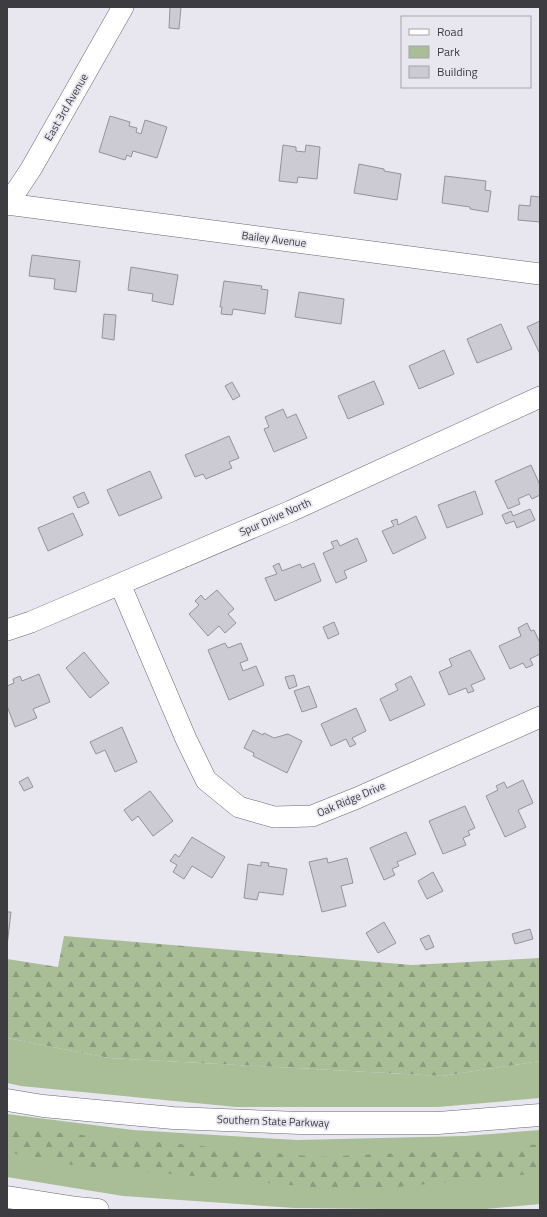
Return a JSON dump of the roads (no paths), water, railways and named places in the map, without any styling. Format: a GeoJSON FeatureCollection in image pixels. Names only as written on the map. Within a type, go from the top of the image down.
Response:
{"type":"FeatureCollection","features":[{"type":"Feature","properties":{"kind":"highway","name":"Southern State Parkway"},"geometry":{"type":"LineString","coordinates":[[7,1100],[43,1106],[174,1118],[300,1123],[438,1123],[540,1115]]}},
{"type":"Feature","properties":{"kind":"highway"},"geometry":{"type":"LineString","coordinates":[[7,1197],[98,1210]]}},
{"type":"Feature","properties":{"kind":"street","name":"East 3rd Avenue"},"geometry":{"type":"LineString","coordinates":[[7,204],[31,169],[123,7]]}},
{"type":"Feature","properties":{"kind":"street","name":"Bailey Avenue"},"geometry":{"type":"LineString","coordinates":[[7,204],[540,274]]}},
{"type":"Feature","properties":{"kind":"street","name":"Spur Drive North"},"geometry":{"type":"LineString","coordinates":[[7,630],[31,622],[291,511],[540,397]]}},
{"type":"Feature","properties":{"kind":"street","name":"Oak Ridge Drive"},"geometry":{"type":"LineString","coordinates":[[120,584],[186,739],[206,780],[239,807],[274,817],[312,816],[357,798],[540,717]]}}]}
